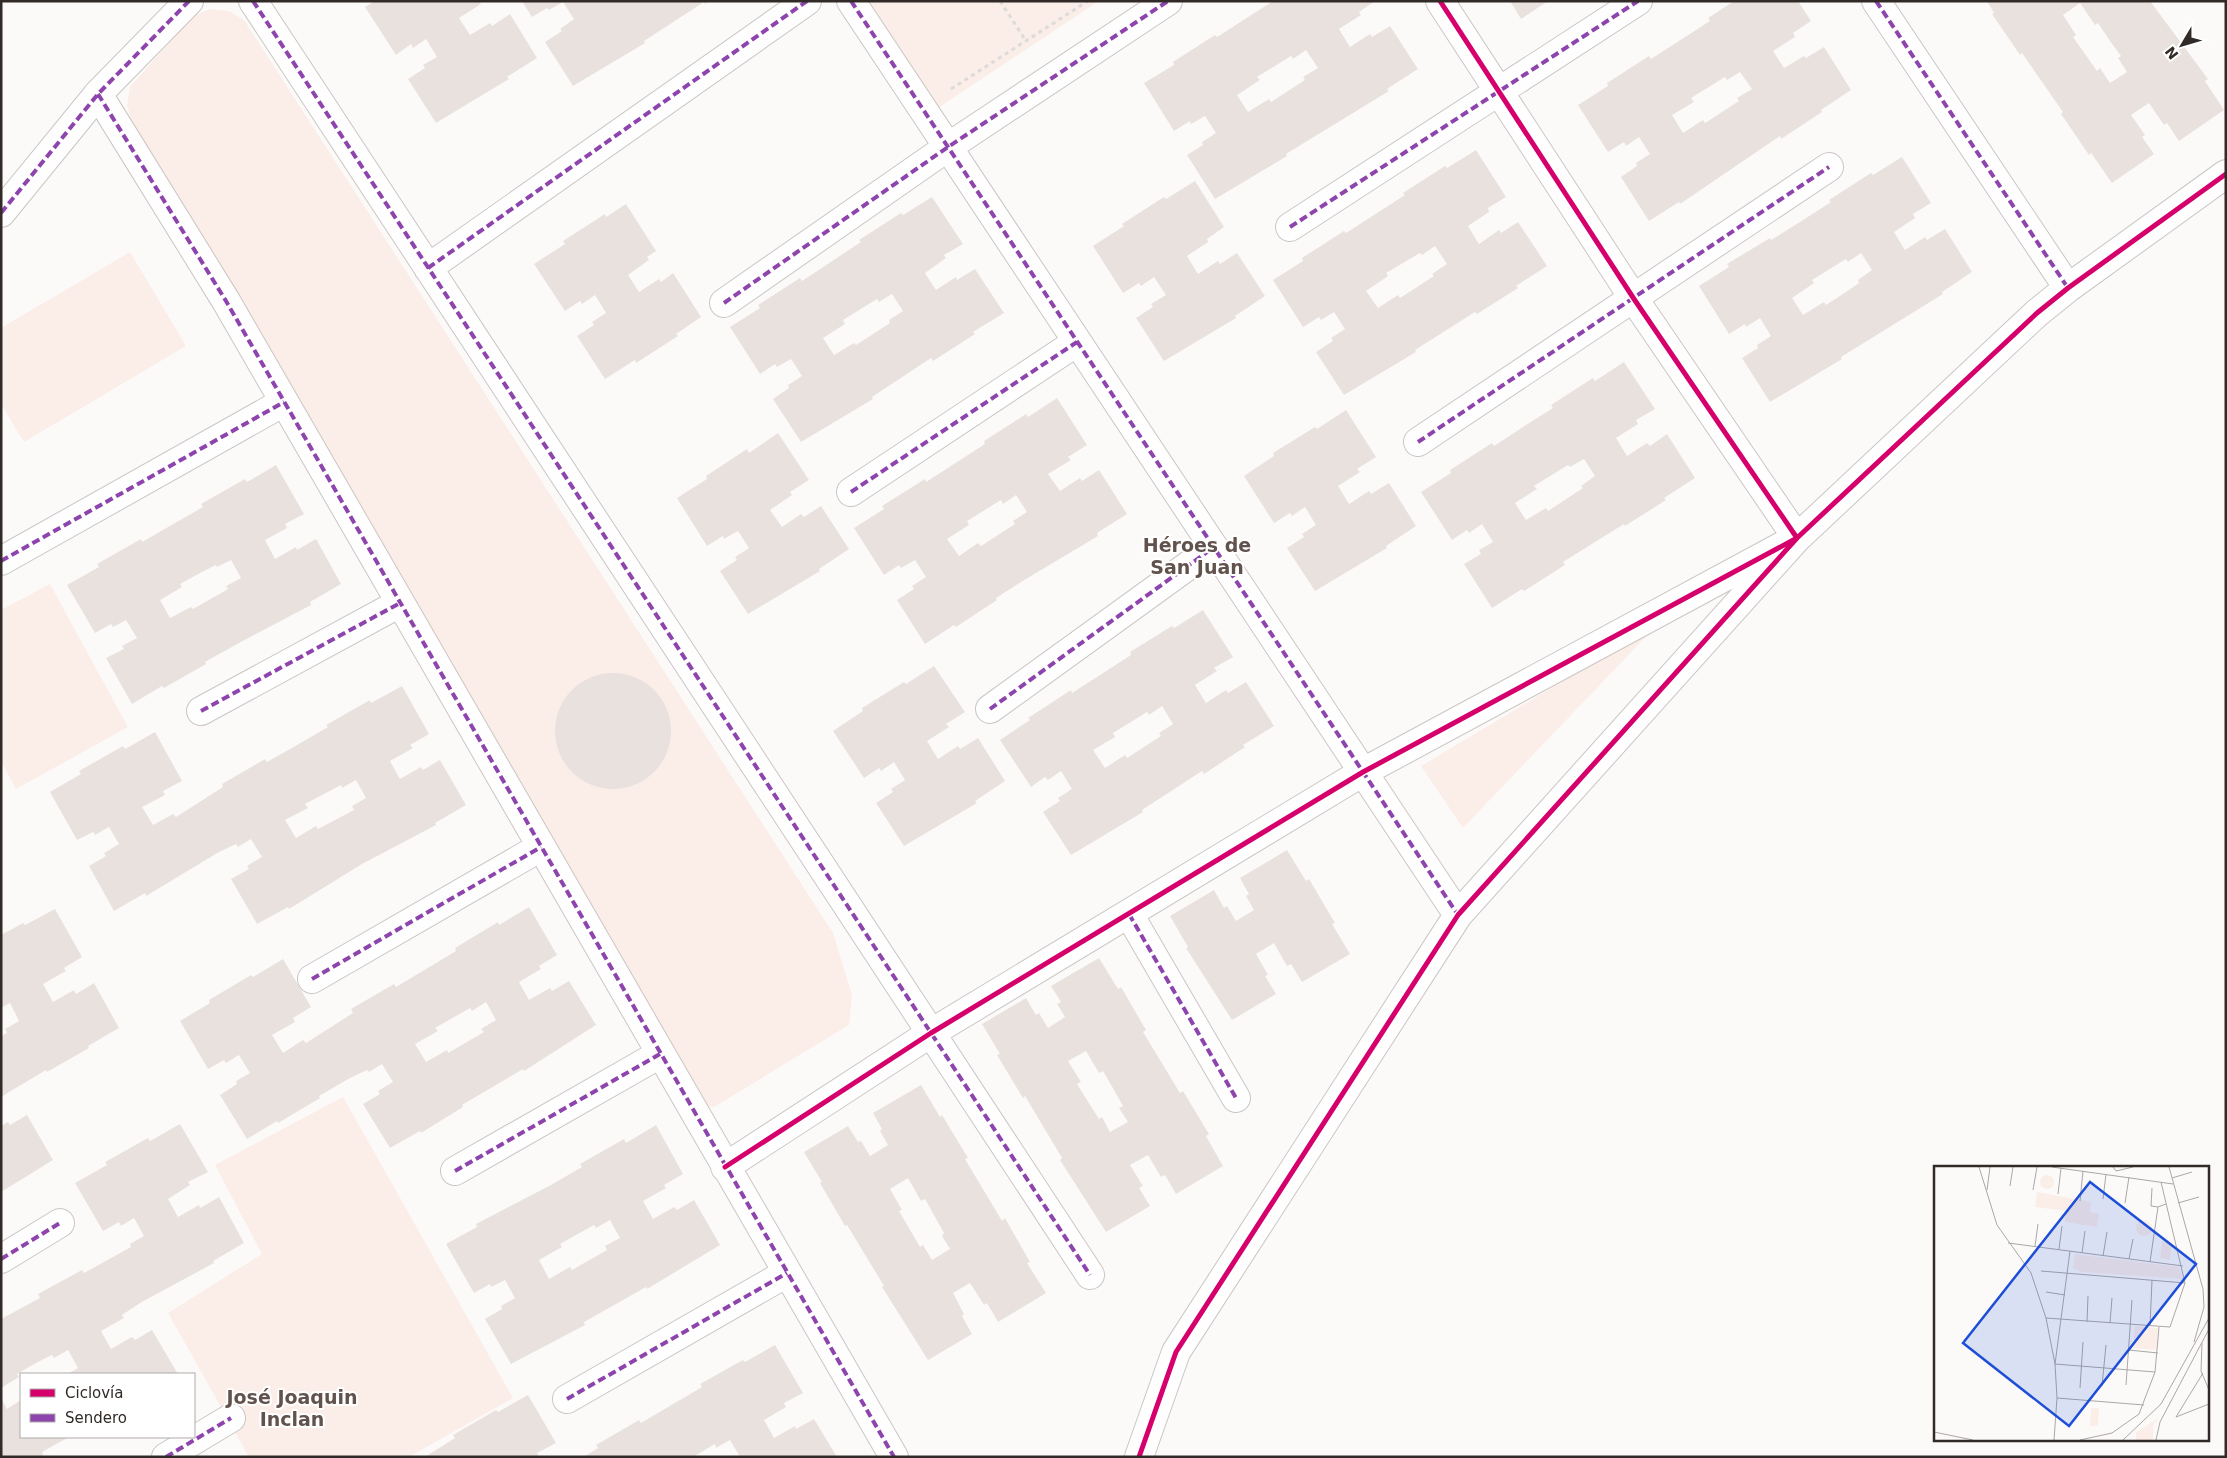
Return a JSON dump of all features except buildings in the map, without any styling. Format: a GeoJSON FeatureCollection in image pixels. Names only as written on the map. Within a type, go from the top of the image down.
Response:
{"type":"FeatureCollection","features":[{"type":"Feature","properties":{"kind":"street"},"geometry":{"type":"LineString","coordinates":[[1,212],[98,94],[189,1]]}},
{"type":"Feature","properties":{"kind":"street"},"geometry":{"type":"LineString","coordinates":[[253,1],[1090,1275]]}},
{"type":"Feature","properties":{"kind":"street"},"geometry":{"type":"LineString","coordinates":[[428,268],[807,1]]}},
{"type":"Feature","properties":{"kind":"street"},"geometry":{"type":"LineString","coordinates":[[851,1],[1458,915]]}},
{"type":"Feature","properties":{"kind":"street"},"geometry":{"type":"LineString","coordinates":[[724,303],[948,147],[1168,1]]}},
{"type":"Feature","properties":{"kind":"street"},"geometry":{"type":"LineString","coordinates":[[1440,1],[1634,299],[1797,538]]}},
{"type":"Feature","properties":{"kind":"street"},"geometry":{"type":"LineString","coordinates":[[1290,226],[1638,1]]}},
{"type":"Feature","properties":{"kind":"street"},"geometry":{"type":"LineString","coordinates":[[1876,1],[2068,288]]}},
{"type":"Feature","properties":{"kind":"street"},"geometry":{"type":"LineString","coordinates":[[98,94],[226,301],[894,1457]]}},
{"type":"Feature","properties":{"kind":"street"},"geometry":{"type":"LineString","coordinates":[[1418,442],[1829,167]]}},
{"type":"Feature","properties":{"kind":"street"},"geometry":{"type":"LineString","coordinates":[[1139,1457],[1176,1352],[1458,915],[1797,538],[2037,313],[2068,288],[2226,174]]}},
{"type":"Feature","properties":{"kind":"street"},"geometry":{"type":"LineString","coordinates":[[851,492],[1077,342]]}},
{"type":"Feature","properties":{"kind":"street"},"geometry":{"type":"LineString","coordinates":[[1,562],[284,402]]}},
{"type":"Feature","properties":{"kind":"street"},"geometry":{"type":"LineString","coordinates":[[725,1167],[932,1033],[1363,772],[1797,538]]}},
{"type":"Feature","properties":{"kind":"street"},"geometry":{"type":"LineString","coordinates":[[990,709],[1214,547]]}},
{"type":"Feature","properties":{"kind":"street"},"geometry":{"type":"LineString","coordinates":[[201,711],[400,603]]}},
{"type":"Feature","properties":{"kind":"street"},"geometry":{"type":"LineString","coordinates":[[312,979],[541,847]]}},
{"type":"Feature","properties":{"kind":"street"},"geometry":{"type":"LineString","coordinates":[[1129,914],[1236,1098]]}},
{"type":"Feature","properties":{"kind":"street"},"geometry":{"type":"LineString","coordinates":[[455,1171],[660,1054]]}},
{"type":"Feature","properties":{"kind":"street"},"geometry":{"type":"LineString","coordinates":[[1,1259],[60,1223]]}},
{"type":"Feature","properties":{"kind":"street"},"geometry":{"type":"LineString","coordinates":[[567,1399],[787,1273]]}},
{"type":"Feature","properties":{"kind":"street"},"geometry":{"type":"LineString","coordinates":[[166,1457],[231,1418]]}},
{"type":"Feature","properties":{"kind":"path"},"geometry":{"type":"LineString","coordinates":[[1000,1],[1026,41]]}},
{"type":"Feature","properties":{"kind":"path"},"geometry":{"type":"LineString","coordinates":[[950,89],[1088,1]]}},
{"type":"Feature","properties":{"kind":"shaded area"},"geometry":{"type":"Polygon","coordinates":[[[863,1],[1099,1],[935,110],[863,1]]]}},
{"type":"Feature","properties":{"kind":"shaded area"},"geometry":{"type":"Polygon","coordinates":[[[209,9],[229,11],[244,20],[833,933],[852,995],[849,1025],[714,1107],[702,1106],[132,123],[127,105],[130,87],[192,17],[209,9]]]}},
{"type":"Feature","properties":{"kind":"shaded area"},"geometry":{"type":"Polygon","coordinates":[[[130,252],[186,346],[24,442],[1,404],[1,328],[130,252]]]}},
{"type":"Feature","properties":{"kind":"shaded area"},"geometry":{"type":"Polygon","coordinates":[[[50,584],[128,727],[16,789],[1,761],[1,610],[50,584]]]}},
{"type":"Feature","properties":{"kind":"shaded area"},"geometry":{"type":"Polygon","coordinates":[[[1657,625],[1463,828],[1421,766],[1657,625]]]}},
{"type":"Feature","properties":{"kind":"shaded area"},"geometry":{"type":"Polygon","coordinates":[[[343,1097],[513,1398],[409,1457],[249,1457],[168,1313],[262,1254],[215,1165],[343,1097]]]}},
{"type":"Feature","properties":{"kind":"marked path"},"geometry":{"type":"LineString","coordinates":[[1,213],[98,94],[189,1]]}},
{"type":"Feature","properties":{"kind":"marked path"},"geometry":{"type":"LineString","coordinates":[[253,1],[1090,1275]]}},
{"type":"Feature","properties":{"kind":"marked path"},"geometry":{"type":"LineString","coordinates":[[428,268],[807,1]]}},
{"type":"Feature","properties":{"kind":"marked path"},"geometry":{"type":"LineString","coordinates":[[851,1],[1458,915]]}},
{"type":"Feature","properties":{"kind":"marked path"},"geometry":{"type":"LineString","coordinates":[[724,303],[948,147],[1168,1]]}},
{"type":"Feature","properties":{"kind":"marked path"},"geometry":{"type":"LineString","coordinates":[[1290,227],[1638,1]]}},
{"type":"Feature","properties":{"kind":"marked path"},"geometry":{"type":"LineString","coordinates":[[1876,1],[2068,288]]}},
{"type":"Feature","properties":{"kind":"marked path"},"geometry":{"type":"LineString","coordinates":[[98,94],[226,301],[894,1457]]}},
{"type":"Feature","properties":{"kind":"marked path"},"geometry":{"type":"LineString","coordinates":[[1418,442],[1829,167]]}},
{"type":"Feature","properties":{"kind":"marked path"},"geometry":{"type":"LineString","coordinates":[[851,492],[1077,342]]}},
{"type":"Feature","properties":{"kind":"marked path"},"geometry":{"type":"LineString","coordinates":[[1,561],[284,402]]}},
{"type":"Feature","properties":{"kind":"marked path"},"geometry":{"type":"LineString","coordinates":[[990,709],[1214,547]]}},
{"type":"Feature","properties":{"kind":"marked path"},"geometry":{"type":"LineString","coordinates":[[201,711],[400,603]]}},
{"type":"Feature","properties":{"kind":"marked path"},"geometry":{"type":"LineString","coordinates":[[312,979],[541,847]]}},
{"type":"Feature","properties":{"kind":"marked path"},"geometry":{"type":"LineString","coordinates":[[1129,914],[1236,1098]]}},
{"type":"Feature","properties":{"kind":"marked path"},"geometry":{"type":"LineString","coordinates":[[455,1171],[660,1054]]}},
{"type":"Feature","properties":{"kind":"marked path"},"geometry":{"type":"LineString","coordinates":[[1,1259],[60,1223]]}},
{"type":"Feature","properties":{"kind":"marked path"},"geometry":{"type":"LineString","coordinates":[[567,1399],[787,1273]]}},
{"type":"Feature","properties":{"kind":"marked path"},"geometry":{"type":"LineString","coordinates":[[166,1457],[231,1418]]}},
{"type":"Feature","properties":{"kind":"cycle path"},"geometry":{"type":"LineString","coordinates":[[1139,1457],[1176,1352],[1458,915],[1797,538],[1634,299],[1440,1]]}},
{"type":"Feature","properties":{"kind":"cycle path"},"geometry":{"type":"LineString","coordinates":[[725,1167],[931,1033],[1363,772],[1797,538],[2037,313],[2068,288],[2226,174]]}},
{"type":"Feature","properties":{"kind":"district","name":"Héroes de San Juan"},"geometry":{"type":"Point","coordinates":[1197,556]}},
{"type":"Feature","properties":{"kind":"district","name":"José Joaquin Inclan"},"geometry":{"type":"Point","coordinates":[292,1408]}}]}
